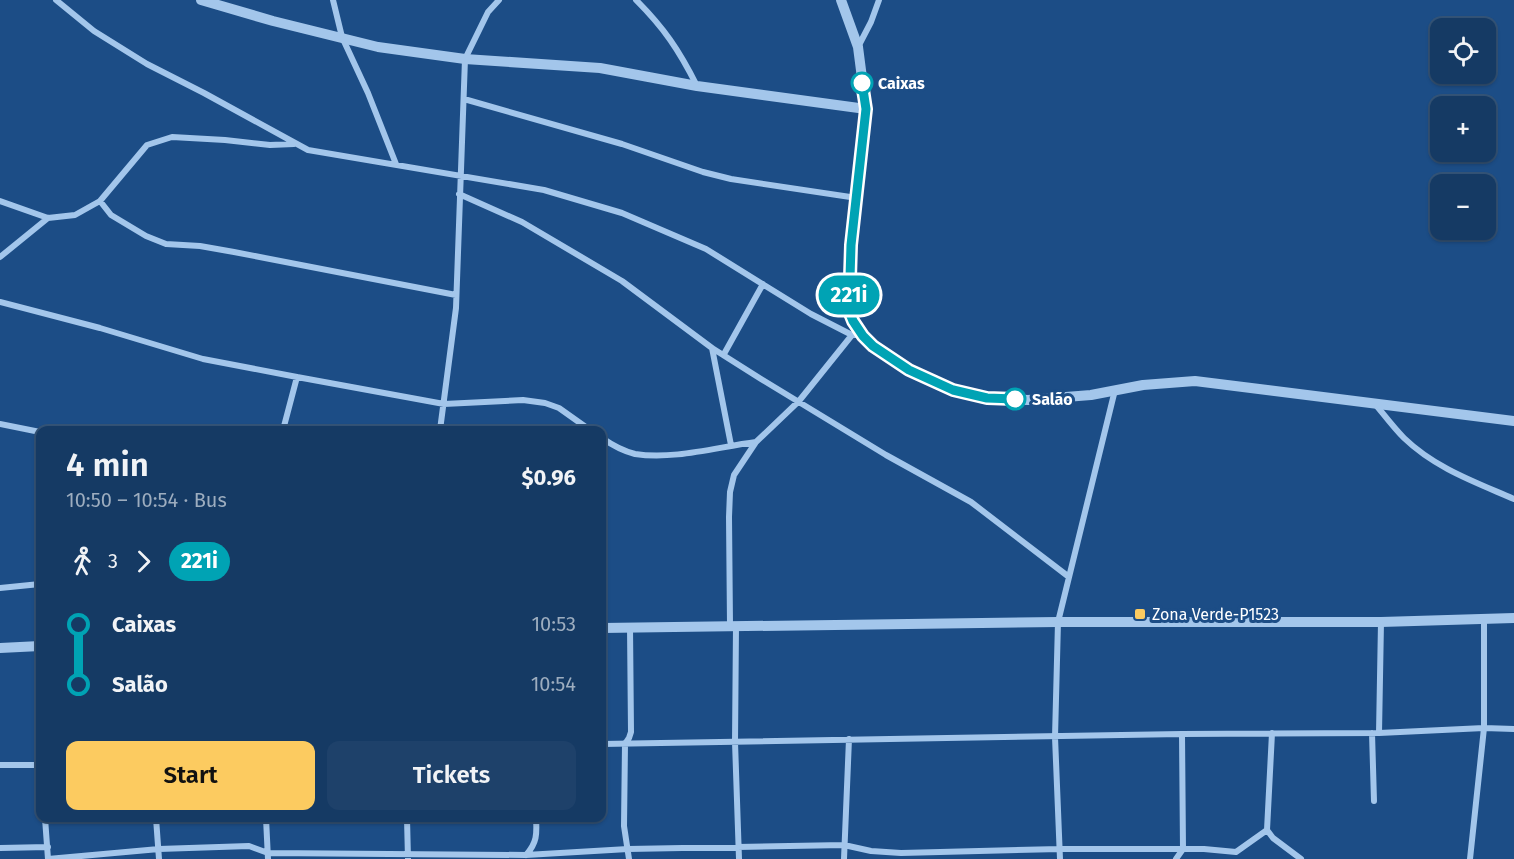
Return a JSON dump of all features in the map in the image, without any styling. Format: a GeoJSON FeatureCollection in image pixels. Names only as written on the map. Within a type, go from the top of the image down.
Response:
{"type":"FeatureCollection","features":[{"type":"Feature","properties":{"kind":"street"},"geometry":{"type":"LineString","coordinates":[[56,0],[94,31],[147,64],[294,144],[308,150],[544,190],[622,213],[706,249],[811,314],[857,335],[909,370],[953,390],[987,398],[1028,400],[1091,395],[1143,385],[1196,381],[1514,422]]}},
{"type":"Feature","properties":{"kind":"street"},"geometry":{"type":"LineString","coordinates":[[201,0],[273,21],[378,47],[465,59],[600,68],[697,86],[866,109]]}},
{"type":"Feature","properties":{"kind":"street"},"geometry":{"type":"LineString","coordinates":[[333,0],[342,37],[368,93],[396,164]]}},
{"type":"Feature","properties":{"kind":"street"},"geometry":{"type":"LineString","coordinates":[[441,426],[456,295],[465,59],[488,12],[499,0]]}},
{"type":"Feature","properties":{"kind":"street"},"geometry":{"type":"LineString","coordinates":[[636,0],[656,20],[678,49],[697,86]]}},
{"type":"Feature","properties":{"kind":"street"},"geometry":{"type":"LineString","coordinates":[[841,0],[858,47],[866,109],[851,245],[849,311],[857,335]]}},
{"type":"Feature","properties":{"kind":"street"},"geometry":{"type":"LineString","coordinates":[[858,47],[879,0]]}},
{"type":"Feature","properties":{"kind":"street"},"geometry":{"type":"LineString","coordinates":[[465,99],[622,144],[703,172],[731,179],[857,198]]}},
{"type":"Feature","properties":{"kind":"street"},"geometry":{"type":"LineString","coordinates":[[0,201],[48,218],[75,215],[100,201],[147,145],[172,137],[270,145],[294,144]]}},
{"type":"Feature","properties":{"kind":"street"},"geometry":{"type":"LineString","coordinates":[[459,194],[522,222],[622,281],[711,348],[886,455],[971,502],[1069,577]]}},
{"type":"Feature","properties":{"kind":"street"},"geometry":{"type":"LineString","coordinates":[[100,201],[111,215],[146,236],[166,244],[200,246],[456,295]]}},
{"type":"Feature","properties":{"kind":"street"},"geometry":{"type":"LineString","coordinates":[[0,257],[48,218]]}},
{"type":"Feature","properties":{"kind":"street"},"geometry":{"type":"LineString","coordinates":[[723,354],[763,284]]}},
{"type":"Feature","properties":{"kind":"street"},"geometry":{"type":"LineString","coordinates":[[0,302],[100,328],[203,359],[297,377],[444,404],[524,400],[545,403],[559,408],[584,426]]}},
{"type":"Feature","properties":{"kind":"street"},"geometry":{"type":"LineString","coordinates":[[739,859],[730,492],[734,475],[756,442],[799,401],[857,335]]}},
{"type":"Feature","properties":{"kind":"street"},"geometry":{"type":"LineString","coordinates":[[711,348],[731,445]]}},
{"type":"Feature","properties":{"kind":"street"},"geometry":{"type":"LineString","coordinates":[[284,426],[297,377]]}},
{"type":"Feature","properties":{"kind":"street"},"geometry":{"type":"LineString","coordinates":[[1060,859],[1055,737],[1058,622],[1115,390]]}},
{"type":"Feature","properties":{"kind":"street"},"geometry":{"type":"LineString","coordinates":[[1376,405],[1402,437],[1449,472],[1514,499]]}},
{"type":"Feature","properties":{"kind":"street"},"geometry":{"type":"LineString","coordinates":[[0,424],[36,431]]}},
{"type":"Feature","properties":{"kind":"street"},"geometry":{"type":"LineString","coordinates":[[606,441],[633,453],[654,455],[688,453],[756,442]]}},
{"type":"Feature","properties":{"kind":"street"},"geometry":{"type":"LineString","coordinates":[[0,588],[36,584]]}},
{"type":"Feature","properties":{"kind":"street"},"geometry":{"type":"LineString","coordinates":[[606,628],[1058,622],[1381,622],[1514,618]]}},
{"type":"Feature","properties":{"kind":"street"},"geometry":{"type":"LineString","coordinates":[[1470,859],[1484,728],[1484,619]]}},
{"type":"Feature","properties":{"kind":"street"},"geometry":{"type":"LineString","coordinates":[[1374,801],[1381,622]]}},
{"type":"Feature","properties":{"kind":"street"},"geometry":{"type":"LineString","coordinates":[[629,859],[624,826],[624,744],[630,738],[631,732],[630,627]]}},
{"type":"Feature","properties":{"kind":"street"},"geometry":{"type":"LineString","coordinates":[[0,648],[36,646]]}},
{"type":"Feature","properties":{"kind":"street"},"geometry":{"type":"LineString","coordinates":[[606,744],[1514,729]]}},
{"type":"Feature","properties":{"kind":"street"},"geometry":{"type":"LineString","coordinates":[[1272,733],[1267,830],[1273,838],[1300,859]]}},
{"type":"Feature","properties":{"kind":"street"},"geometry":{"type":"LineString","coordinates":[[1176,859],[1183,849],[1182,734]]}},
{"type":"Feature","properties":{"kind":"street"},"geometry":{"type":"LineString","coordinates":[[844,859],[849,739]]}},
{"type":"Feature","properties":{"kind":"street"},"geometry":{"type":"LineString","coordinates":[[0,765],[36,765]]}},
{"type":"Feature","properties":{"kind":"street"},"geometry":{"type":"LineString","coordinates":[[45,822],[48,859],[159,849],[249,846],[268,856],[408,857],[526,857],[628,849],[844,844],[871,851],[948,856],[1060,849],[1183,849],[1236,852]]}},
{"type":"Feature","properties":{"kind":"street"},"geometry":{"type":"LineString","coordinates":[[156,822],[159,859]]}},
{"type":"Feature","properties":{"kind":"street"},"geometry":{"type":"LineString","coordinates":[[266,822],[268,856]]}},
{"type":"Feature","properties":{"kind":"street"},"geometry":{"type":"LineString","coordinates":[[407,822],[408,857]]}},
{"type":"Feature","properties":{"kind":"street"},"geometry":{"type":"LineString","coordinates":[[526,857],[534,846],[537,835],[536,822]]}},
{"type":"Feature","properties":{"kind":"street"},"geometry":{"type":"LineString","coordinates":[[1231,859],[1236,852],[1267,830]]}},
{"type":"Feature","properties":{"kind":"street"},"geometry":{"type":"LineString","coordinates":[[0,848],[48,848]]}},
{"type":"Feature","properties":{"kind":"bus line","name":"221i"},"geometry":{"type":"LineString","coordinates":[[862,83],[866,109],[851,245],[849,311],[853,321],[873,346],[909,370],[953,390],[987,398],[1015,399]]}},
{"type":"Feature","properties":{"kind":"place","name":"Caixas"},"geometry":{"type":"Point","coordinates":[862,83]}},
{"type":"Feature","properties":{"kind":"place","name":"Salão"},"geometry":{"type":"Point","coordinates":[1015,399]}},
{"type":"Feature","properties":{"kind":"place","name":"Zona Verde-P1523"},"geometry":{"type":"Point","coordinates":[1140,614]}}]}
